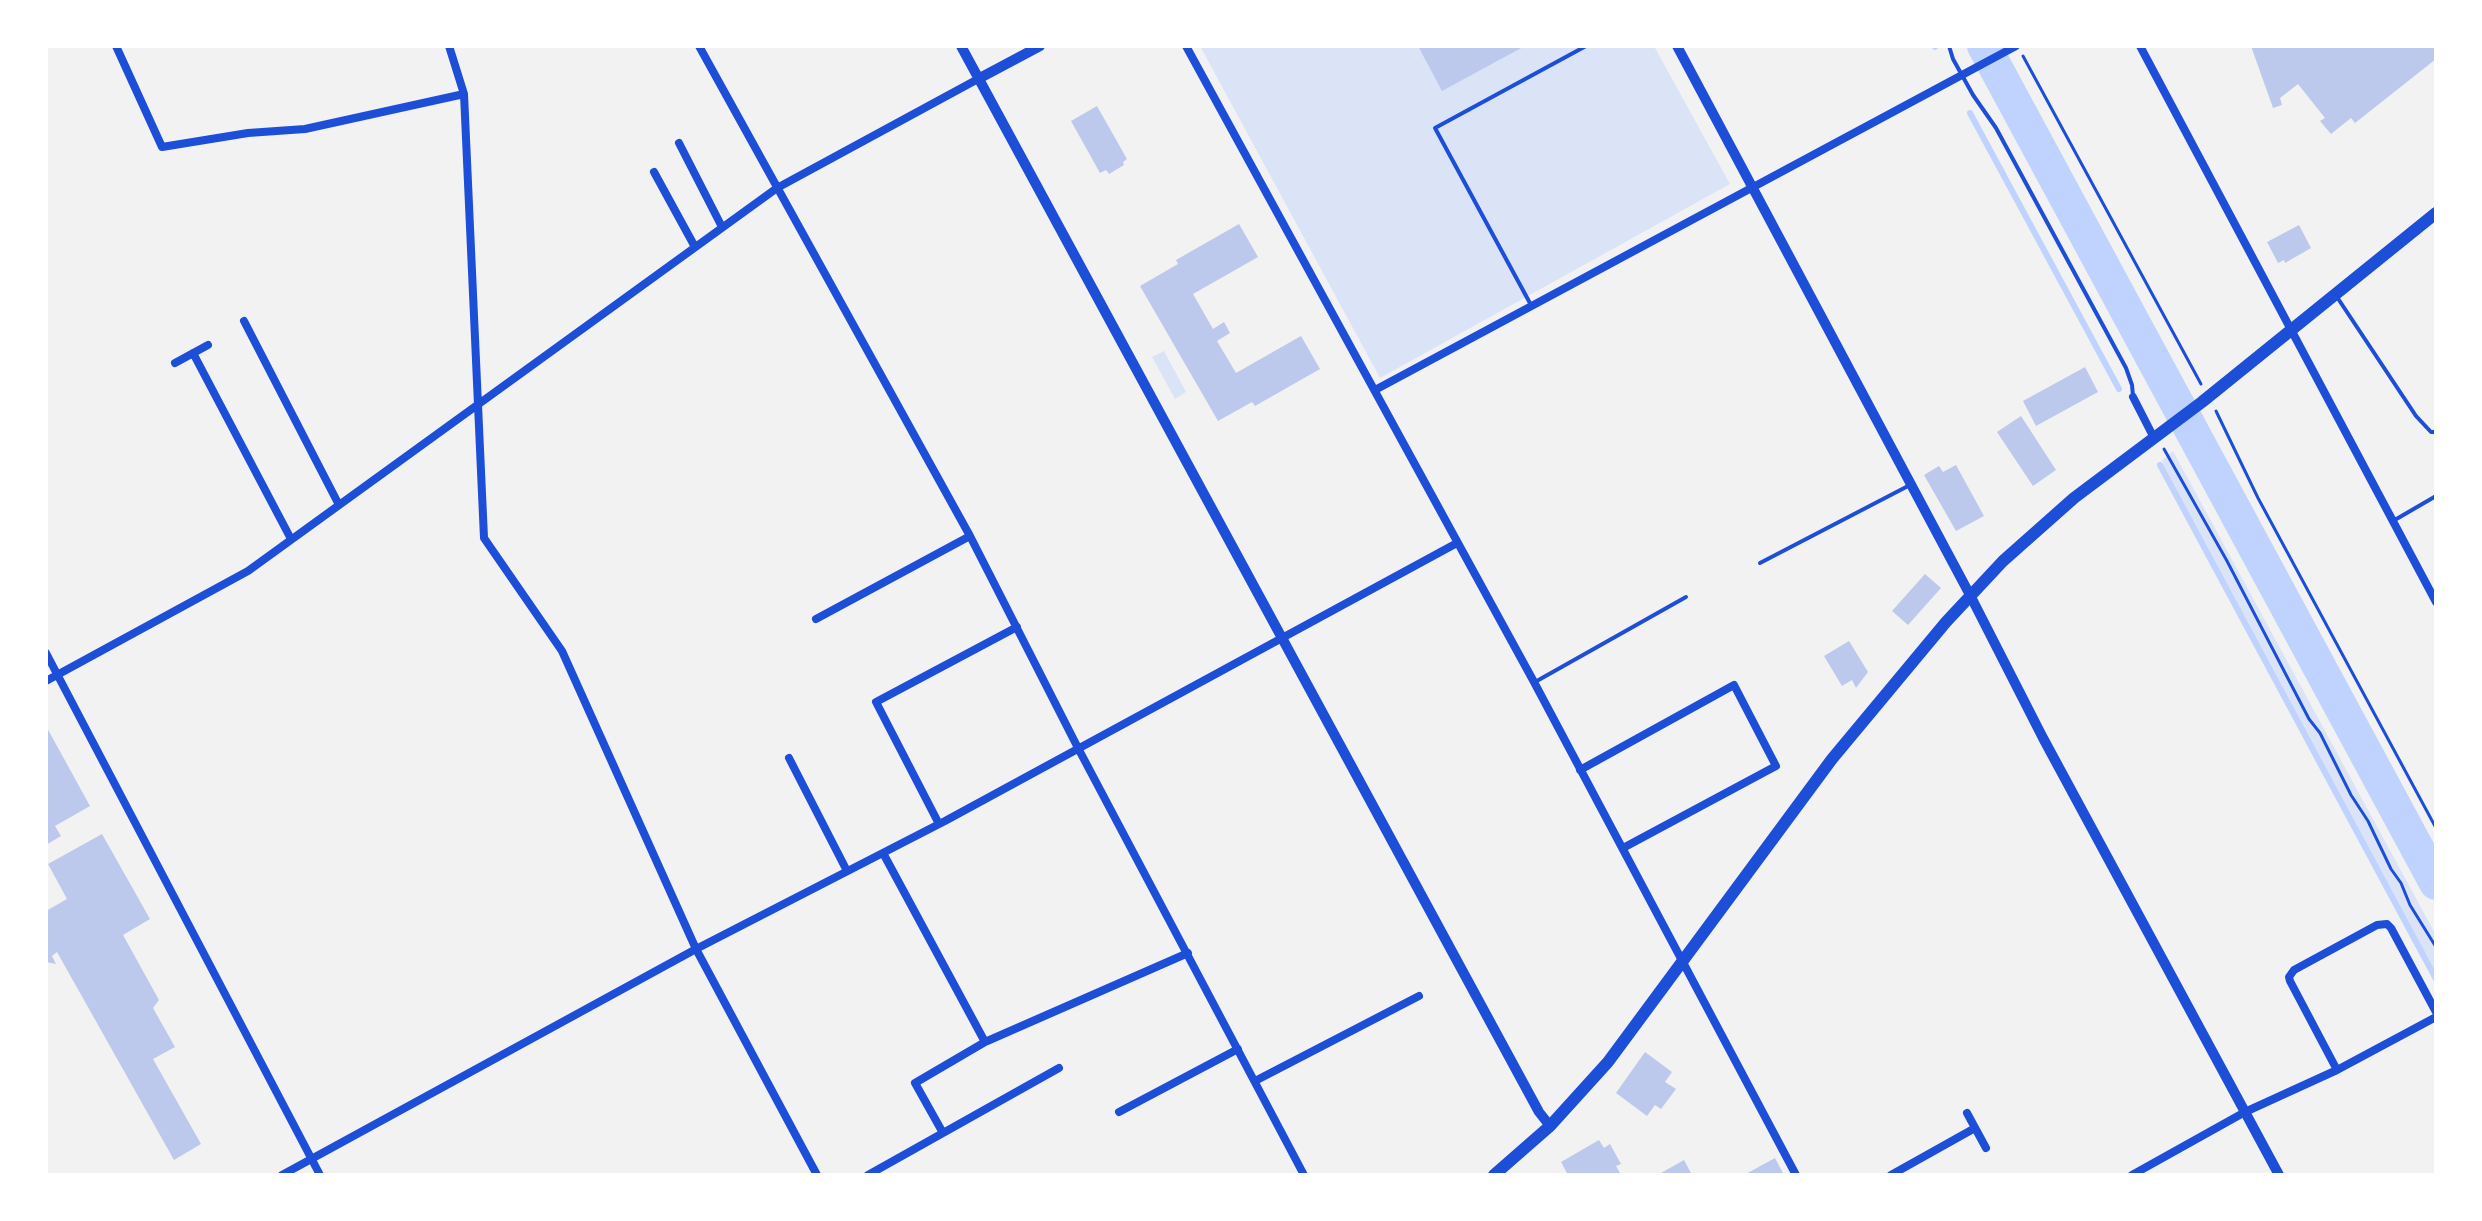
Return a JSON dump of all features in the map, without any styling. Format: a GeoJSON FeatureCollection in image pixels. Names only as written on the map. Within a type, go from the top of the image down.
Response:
{"type":"FeatureCollection","features":[{"type":"Feature","properties":{"kind":"main road"},"geometry":{"type":"LineString","coordinates":[[1494,1175],[1550,1126],[1608,1062],[1832,759],[1970,595],[2044,523],[2202,402],[2436,213]]}},
{"type":"Feature","properties":{"kind":"street"},"geometry":{"type":"LineString","coordinates":[[116,46],[162,147],[248,133],[305,129],[464,94]]}},
{"type":"Feature","properties":{"kind":"street"},"geometry":{"type":"LineString","coordinates":[[449,46],[464,94],[484,538],[562,651],[696,949],[817,1175]]}},
{"type":"Feature","properties":{"kind":"street"},"geometry":{"type":"LineString","coordinates":[[699,46],[970,536],[1078,748],[1304,1175]]}},
{"type":"Feature","properties":{"kind":"street"},"geometry":{"type":"LineString","coordinates":[[961,46],[1281,639],[1539,1112],[1550,1126]]}},
{"type":"Feature","properties":{"kind":"street"},"geometry":{"type":"LineString","coordinates":[[46,681],[248,571],[777,188],[1040,46]]}},
{"type":"Feature","properties":{"kind":"street"},"geometry":{"type":"LineString","coordinates":[[1186,46],[1534,682],[1796,1175]]}},
{"type":"Feature","properties":{"kind":"street"},"geometry":{"type":"LineString","coordinates":[[1677,46],[2043,738],[2279,1175]]}},
{"type":"Feature","properties":{"kind":"street"},"geometry":{"type":"LineString","coordinates":[[2140,46],[2436,602]]}},
{"type":"Feature","properties":{"kind":"street"},"geometry":{"type":"LineString","coordinates":[[1375,390],[2015,47]]}},
{"type":"Feature","properties":{"kind":"street"},"geometry":{"type":"LineString","coordinates":[[679,143],[722,227]]}},
{"type":"Feature","properties":{"kind":"street"},"geometry":{"type":"LineString","coordinates":[[654,172],[695,247]]}},
{"type":"Feature","properties":{"kind":"street"},"geometry":{"type":"LineString","coordinates":[[244,321],[339,505]]}},
{"type":"Feature","properties":{"kind":"street"},"geometry":{"type":"LineString","coordinates":[[175,363],[208,345]]}},
{"type":"Feature","properties":{"kind":"street"},"geometry":{"type":"LineString","coordinates":[[193,353],[291,539]]}},
{"type":"Feature","properties":{"kind":"street"},"geometry":{"type":"LineString","coordinates":[[2133,397],[2159,435]]}},
{"type":"Feature","properties":{"kind":"street"},"geometry":{"type":"LineString","coordinates":[[816,619],[970,536]]}},
{"type":"Feature","properties":{"kind":"street"},"geometry":{"type":"LineString","coordinates":[[282,1175],[696,949],[939,824],[1457,543]]}},
{"type":"Feature","properties":{"kind":"street"},"geometry":{"type":"LineString","coordinates":[[939,824],[876,702],[1017,627]]}},
{"type":"Feature","properties":{"kind":"street"},"geometry":{"type":"LineString","coordinates":[[46,653],[320,1175]]}},
{"type":"Feature","properties":{"kind":"street"},"geometry":{"type":"LineString","coordinates":[[1580,770],[1734,685],[1776,766],[1623,848]]}},
{"type":"Feature","properties":{"kind":"street"},"geometry":{"type":"LineString","coordinates":[[789,758],[847,871]]}},
{"type":"Feature","properties":{"kind":"street"},"geometry":{"type":"LineString","coordinates":[[883,853],[985,1042]]}},
{"type":"Feature","properties":{"kind":"street"},"geometry":{"type":"LineString","coordinates":[[2132,1175],[2245,1112],[2337,1070],[2436,1014],[2387,924],[2377,925],[2294,970],[2289,977],[2337,1070]]}},
{"type":"Feature","properties":{"kind":"street"},"geometry":{"type":"LineString","coordinates":[[943,1133],[915,1083],[985,1042],[1188,953]]}},
{"type":"Feature","properties":{"kind":"street"},"geometry":{"type":"LineString","coordinates":[[1255,1081],[1419,996]]}},
{"type":"Feature","properties":{"kind":"street"},"geometry":{"type":"LineString","coordinates":[[1119,1112],[1238,1049]]}},
{"type":"Feature","properties":{"kind":"street"},"geometry":{"type":"LineString","coordinates":[[868,1175],[1059,1068]]}},
{"type":"Feature","properties":{"kind":"street"},"geometry":{"type":"LineString","coordinates":[[1967,1113],[1986,1148]]}},
{"type":"Feature","properties":{"kind":"street"},"geometry":{"type":"LineString","coordinates":[[1891,1175],[1975,1128]]}},
{"type":"Feature","properties":{"kind":"lane"},"geometry":{"type":"LineString","coordinates":[[1532,307],[1435,128],[1586,46]]}},
{"type":"Feature","properties":{"kind":"lane"},"geometry":{"type":"LineString","coordinates":[[1949,46],[1953,59],[1966,73],[2126,368],[2133,397]]}},
{"type":"Feature","properties":{"kind":"lane"},"geometry":{"type":"LineString","coordinates":[[2335,295],[2416,416],[2431,432],[2436,432]]}},
{"type":"Feature","properties":{"kind":"lane"},"geometry":{"type":"LineString","coordinates":[[1760,563],[1910,484]]}},
{"type":"Feature","properties":{"kind":"lane"},"geometry":{"type":"LineString","coordinates":[[2393,521],[2436,496]]}},
{"type":"Feature","properties":{"kind":"lane"},"geometry":{"type":"LineString","coordinates":[[1534,682],[1686,597]]}},
{"type":"Feature","properties":{"kind":"path"},"geometry":{"type":"LineString","coordinates":[[2015,47],[2200,382]]}},
{"type":"Feature","properties":{"kind":"path"},"geometry":{"type":"LineString","coordinates":[[2217,412],[2258,498],[2436,828]]}},
{"type":"Feature","properties":{"kind":"path"},"geometry":{"type":"LineString","coordinates":[[2165,451],[2401,883],[2410,905],[2436,947]]}},
{"type":"Feature","properties":{"kind":"shaded area"},"geometry":{"type":"Polygon","coordinates":[[[1200,46],[1654,46],[1730,184],[1380,378],[1200,46]]]}},
{"type":"Feature","properties":{"kind":"shaded area"},"geometry":{"type":"Polygon","coordinates":[[[1164,351],[1186,392],[1175,399],[1152,357],[1164,351]]]}},
{"type":"Feature","properties":{"kind":"shaded area"},"geometry":{"type":"Polygon","coordinates":[[[2173,451],[2436,935],[2436,974],[2165,470],[2162,460],[2173,451]]]}},
{"type":"Feature","properties":{"kind":"building"},"geometry":{"type":"Polygon","coordinates":[[[1418,46],[1525,46],[1442,91],[1418,46]]]}},
{"type":"Feature","properties":{"kind":"building"},"geometry":{"type":"Polygon","coordinates":[[[2251,46],[2436,46],[2436,59],[2355,123],[2351,118],[2331,134],[2320,121],[2325,118],[2298,84],[2280,98],[2282,105],[2273,108],[2251,46]]]}},
{"type":"Feature","properties":{"kind":"building"},"geometry":{"type":"Polygon","coordinates":[[[1097,106],[1127,159],[1124,165],[1109,174],[1106,170],[1100,173],[1071,121],[1097,106]]]}},
{"type":"Feature","properties":{"kind":"building"},"geometry":{"type":"Polygon","coordinates":[[[1239,224],[1258,257],[1193,294],[1213,329],[1224,322],[1230,333],[1217,341],[1236,373],[1301,336],[1320,369],[1255,406],[1252,402],[1218,421],[1140,286],[1178,264],[1176,260],[1239,224]]]}},
{"type":"Feature","properties":{"kind":"building"},"geometry":{"type":"Polygon","coordinates":[[[2299,225],[2311,248],[2285,263],[2284,260],[2278,263],[2267,242],[2299,225]]]}},
{"type":"Feature","properties":{"kind":"building"},"geometry":{"type":"Polygon","coordinates":[[[2085,367],[2098,392],[2036,426],[2023,401],[2085,367]]]}},
{"type":"Feature","properties":{"kind":"building"},"geometry":{"type":"Polygon","coordinates":[[[2021,416],[2056,470],[2033,486],[1997,432],[2021,416]]]}},
{"type":"Feature","properties":{"kind":"building"},"geometry":{"type":"Polygon","coordinates":[[[1956,465],[1984,516],[1956,531],[1924,475],[1939,466],[1943,472],[1956,465]]]}},
{"type":"Feature","properties":{"kind":"building"},"geometry":{"type":"Polygon","coordinates":[[[1925,574],[1941,588],[1908,625],[1892,611],[1925,574]]]}},
{"type":"Feature","properties":{"kind":"building"},"geometry":{"type":"Polygon","coordinates":[[[1849,641],[1868,672],[1856,688],[1852,680],[1842,686],[1824,656],[1849,641]]]}},
{"type":"Feature","properties":{"kind":"building"},"geometry":{"type":"Polygon","coordinates":[[[46,726],[90,806],[55,826],[61,836],[46,845],[46,726]]]}},
{"type":"Feature","properties":{"kind":"building"},"geometry":{"type":"Polygon","coordinates":[[[102,834],[150,919],[123,935],[159,1000],[153,1008],[175,1047],[153,1059],[201,1144],[174,1160],[57,952],[52,956],[56,964],[46,962],[46,911],[67,899],[48,864],[102,834]]]}},
{"type":"Feature","properties":{"kind":"building"},"geometry":{"type":"Polygon","coordinates":[[[1645,1052],[1672,1072],[1665,1082],[1676,1089],[1661,1109],[1655,1105],[1647,1116],[1616,1093],[1645,1052]]]}},
{"type":"Feature","properties":{"kind":"building"},"geometry":{"type":"Polygon","coordinates":[[[1599,1140],[1604,1148],[1610,1144],[1621,1164],[1616,1166],[1621,1175],[1568,1175],[1561,1162],[1599,1140]]]}},
{"type":"Feature","properties":{"kind":"building"},"geometry":{"type":"Polygon","coordinates":[[[1775,1158],[1784,1175],[1744,1175],[1775,1158]]]}},
{"type":"Feature","properties":{"kind":"building"},"geometry":{"type":"Polygon","coordinates":[[[1684,1160],[1692,1175],[1662,1175],[1661,1173],[1684,1160]]]}},
{"type":"Feature","properties":{"kind":"waterway"},"geometry":{"type":"LineString","coordinates":[[1984,46],[2436,883]]}},
{"type":"Feature","properties":{"kind":"waterway"},"geometry":{"type":"LineString","coordinates":[[1970,113],[2119,389]]}},
{"type":"Feature","properties":{"kind":"waterway"},"geometry":{"type":"LineString","coordinates":[[2160,465],[2436,979]]}}]}
